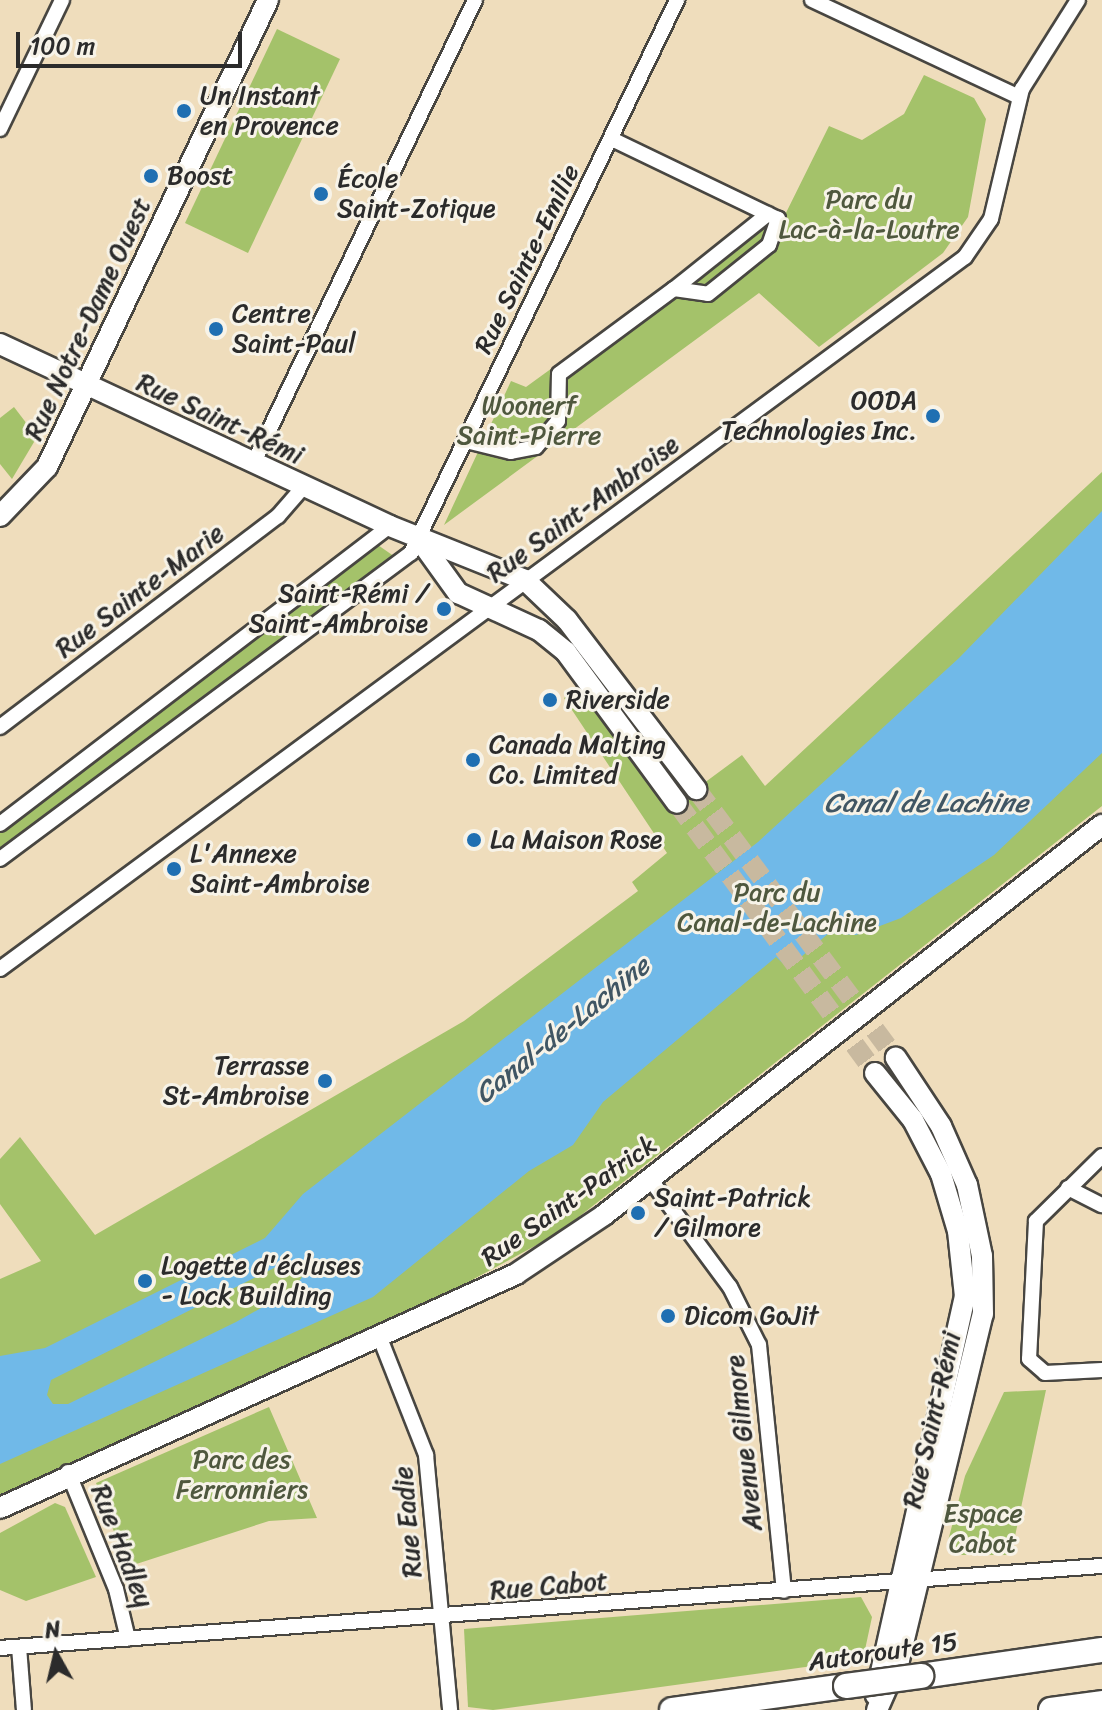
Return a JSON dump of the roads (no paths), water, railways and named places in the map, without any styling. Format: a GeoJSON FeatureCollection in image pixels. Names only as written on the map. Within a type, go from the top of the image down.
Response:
{"type":"FeatureCollection","features":[{"type":"Feature","properties":{"kind":"highway","name":"Autoroute 15"},"geometry":{"type":"LineString","coordinates":[[672,1710],[1102,1650]]}},
{"type":"Feature","properties":{"kind":"highway"},"geometry":{"type":"LineString","coordinates":[[1051,1710],[1102,1703]]}},
{"type":"Feature","properties":{"kind":"main road","name":"Rue Notre-Dame Ouest"},"geometry":{"type":"LineString","coordinates":[[0,516],[43,475],[268,0]]}},
{"type":"Feature","properties":{"kind":"main road","name":"Rue Saint-Rémi"},"geometry":{"type":"LineString","coordinates":[[0,344],[303,487],[419,539],[525,580],[567,620],[696,789]]}},
{"type":"Feature","properties":{"kind":"main road"},"geometry":{"type":"LineString","coordinates":[[419,539],[440,577],[488,609],[539,630],[566,652],[677,803]]}},
{"type":"Feature","properties":{"kind":"main road","name":"Rue Saint-Patrick"},"geometry":{"type":"LineString","coordinates":[[0,1508],[68,1472],[380,1338],[505,1280],[650,1179],[1101,828]]}},
{"type":"Feature","properties":{"kind":"main road","name":"Rue Saint-Rémi"},"geometry":{"type":"LineString","coordinates":[[876,1710],[910,1581],[975,1366],[983,1272],[958,1163],[896,1058]]}},
{"type":"Feature","properties":{"kind":"main road","name":"Rue Saint-Rémi"},"geometry":{"type":"LineString","coordinates":[[875,1073],[934,1158],[955,1217],[964,1279],[955,1363],[910,1581]]}},
{"type":"Feature","properties":{"kind":"street"},"geometry":{"type":"LineString","coordinates":[[0,129],[62,0]]}},
{"type":"Feature","properties":{"kind":"street"},"geometry":{"type":"LineString","coordinates":[[253,464],[475,0]]}},
{"type":"Feature","properties":{"kind":"street","name":"Rue Sainte-Emilie"},"geometry":{"type":"LineString","coordinates":[[419,539],[677,0]]}},
{"type":"Feature","properties":{"kind":"street"},"geometry":{"type":"LineString","coordinates":[[812,0],[830,4],[1019,97]]}},
{"type":"Feature","properties":{"kind":"street","name":"Rue Saint-Ambroise"},"geometry":{"type":"LineString","coordinates":[[0,969],[972,250],[991,219],[1019,97],[1078,0]]}},
{"type":"Feature","properties":{"kind":"street"},"geometry":{"type":"LineString","coordinates":[[612,139],[773,216]]}},
{"type":"Feature","properties":{"kind":"street"},"geometry":{"type":"LineString","coordinates":[[674,289],[700,296],[716,289],[763,254],[773,216]]}},
{"type":"Feature","properties":{"kind":"street"},"geometry":{"type":"LineString","coordinates":[[466,441],[511,452],[536,447],[558,421],[559,374],[773,216]]}},
{"type":"Feature","properties":{"kind":"street","name":"Rue Sainte-Marie"},"geometry":{"type":"LineString","coordinates":[[0,727],[278,516],[303,487]]}},
{"type":"Feature","properties":{"kind":"street"},"geometry":{"type":"LineString","coordinates":[[0,824],[390,526]]}},
{"type":"Feature","properties":{"kind":"street"},"geometry":{"type":"LineString","coordinates":[[0,859],[406,560],[419,539]]}},
{"type":"Feature","properties":{"kind":"street"},"geometry":{"type":"LineString","coordinates":[[1102,1156],[1035,1224],[1031,1365],[1049,1374],[1102,1370]]}},
{"type":"Feature","properties":{"kind":"street","name":"Avenue Gilmore"},"geometry":{"type":"LineString","coordinates":[[650,1179],[735,1295],[759,1345],[784,1591]]}},
{"type":"Feature","properties":{"kind":"street"},"geometry":{"type":"LineString","coordinates":[[1068,1188],[1102,1205]]}},
{"type":"Feature","properties":{"kind":"street","name":"Rue Eadie"},"geometry":{"type":"LineString","coordinates":[[380,1338],[424,1446],[450,1710]]}},
{"type":"Feature","properties":{"kind":"street","name":"Rue Hadley"},"geometry":{"type":"LineString","coordinates":[[68,1472],[118,1593],[128,1639]]}},
{"type":"Feature","properties":{"kind":"street","name":"Rue Cabot"},"geometry":{"type":"LineString","coordinates":[[0,1648],[442,1618],[1102,1566]]}},
{"type":"Feature","properties":{"kind":"street"},"geometry":{"type":"LineString","coordinates":[[19,1647],[24,1710]]}},
{"type":"Feature","properties":{"kind":"water","name":"Canal de Lachine"},"geometry":{"type":"Polygon","coordinates":[[[1102,511],[1102,753],[994,855],[901,918],[856,935],[829,933],[788,968],[776,957],[603,1102],[573,1145],[529,1171],[373,1297],[0,1464],[0,1356],[45,1348],[265,1238],[303,1194],[758,842],[959,658],[1102,511]],[[278,1266],[51,1380],[47,1395],[53,1404],[68,1404],[236,1322],[293,1290],[302,1277],[296,1266],[278,1266]]]}},
{"type":"Feature","properties":{"kind":"tunnel"},"geometry":{"type":"LineString","coordinates":[[696,789],[896,1058]]}},
{"type":"Feature","properties":{"kind":"tunnel"},"geometry":{"type":"LineString","coordinates":[[677,803],[875,1073]]}},
{"type":"Feature","properties":{"kind":"place","name":"Un Instant en Provence"},"geometry":{"type":"Point","coordinates":[184,111]}},
{"type":"Feature","properties":{"kind":"place","name":"Boost"},"geometry":{"type":"Point","coordinates":[151,176]}},
{"type":"Feature","properties":{"kind":"place","name":"École Saint-Zotique"},"geometry":{"type":"Point","coordinates":[321,194]}},
{"type":"Feature","properties":{"kind":"place","name":"Centre Saint-Paul"},"geometry":{"type":"Point","coordinates":[216,329]}},
{"type":"Feature","properties":{"kind":"place","name":"OODA Technologies Inc."},"geometry":{"type":"Point","coordinates":[933,416]}},
{"type":"Feature","properties":{"kind":"place","name":"Saint-Rémi / Saint-Ambroise"},"geometry":{"type":"Point","coordinates":[444,609]}},
{"type":"Feature","properties":{"kind":"place","name":"Riverside"},"geometry":{"type":"Point","coordinates":[550,700]}},
{"type":"Feature","properties":{"kind":"place","name":"Canada Malting Co. Limited"},"geometry":{"type":"Point","coordinates":[473,760]}},
{"type":"Feature","properties":{"kind":"place","name":"La Maison Rose"},"geometry":{"type":"Point","coordinates":[474,840]}},
{"type":"Feature","properties":{"kind":"place","name":"L'Annexe Saint-Ambroise"},"geometry":{"type":"Point","coordinates":[174,869]}},
{"type":"Feature","properties":{"kind":"place","name":"Terrasse St-Ambroise"},"geometry":{"type":"Point","coordinates":[325,1081]}},
{"type":"Feature","properties":{"kind":"place","name":"Saint-Patrick / Gilmore"},"geometry":{"type":"Point","coordinates":[638,1213]}},
{"type":"Feature","properties":{"kind":"place","name":"Logette d'écluses - Lock Building"},"geometry":{"type":"Point","coordinates":[145,1281]}},
{"type":"Feature","properties":{"kind":"place","name":"Dicom GoJit"},"geometry":{"type":"Point","coordinates":[668,1316]}},
{"type":"Feature","properties":{"kind":"park label","name":"Parc du Lac-à-la-Loutre"},"geometry":{"type":"Point","coordinates":[869,215]}},
{"type":"Feature","properties":{"kind":"park label","name":"Woonerf Saint-Pierre"},"geometry":{"type":"Point","coordinates":[529,421]}},
{"type":"Feature","properties":{"kind":"park label","name":"Parc du Canal-de-Lachine"},"geometry":{"type":"Point","coordinates":[777,908]}},
{"type":"Feature","properties":{"kind":"park label","name":"Parc des Ferronniers"},"geometry":{"type":"Point","coordinates":[242,1475]}},
{"type":"Feature","properties":{"kind":"park label","name":"Espace Cabot"},"geometry":{"type":"Point","coordinates":[983,1529]}},
{"type":"Feature","properties":{"kind":"water label","name":"Canal-de-Lachine"},"geometry":{"type":"Point","coordinates":[562,1030]}}]}
